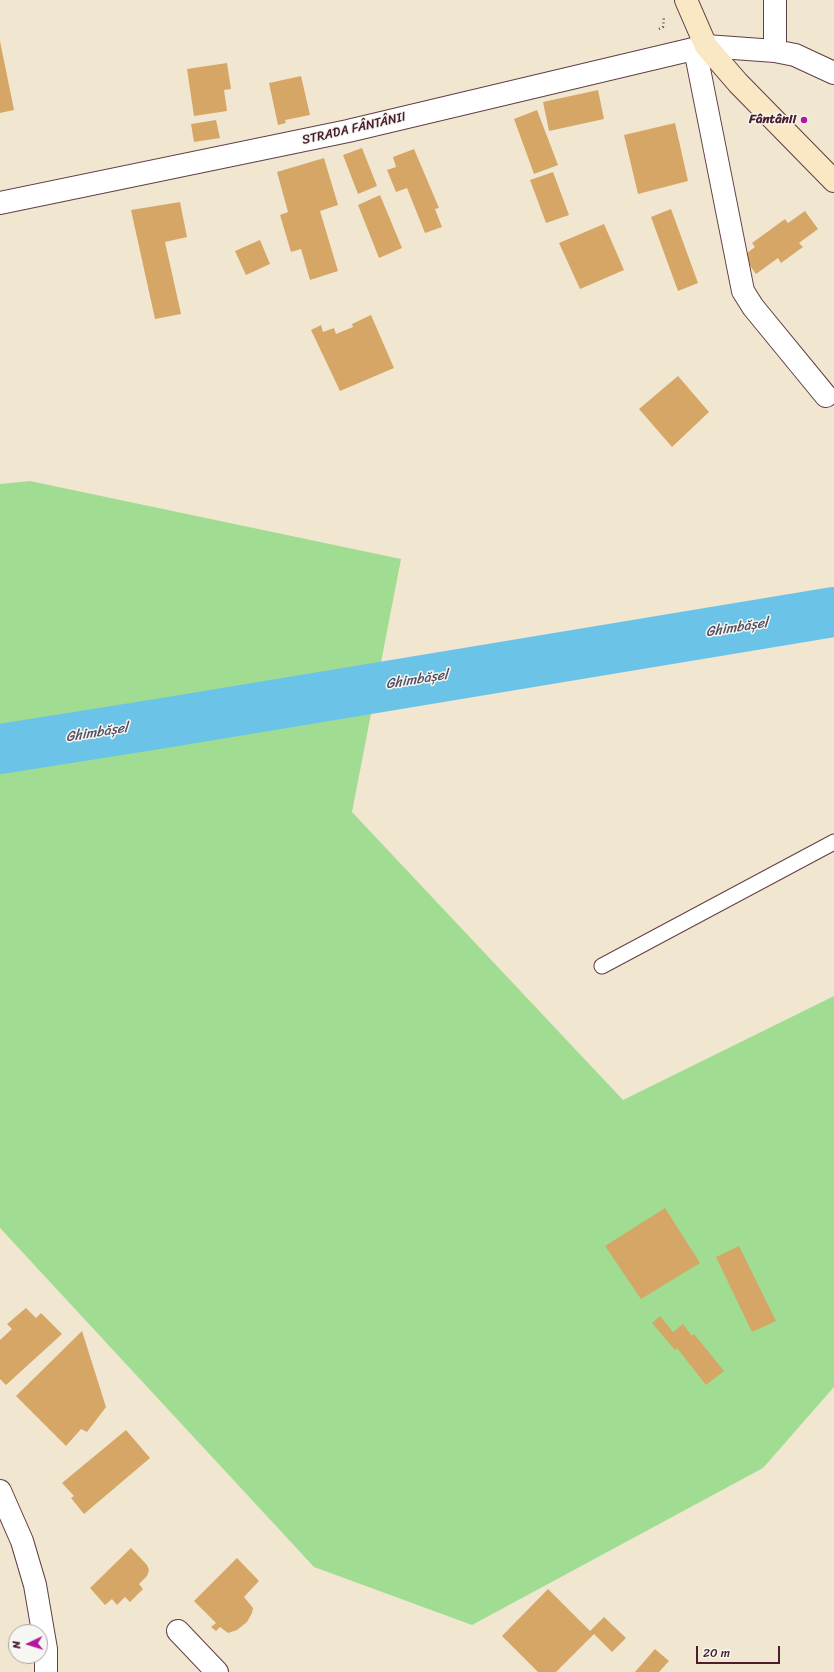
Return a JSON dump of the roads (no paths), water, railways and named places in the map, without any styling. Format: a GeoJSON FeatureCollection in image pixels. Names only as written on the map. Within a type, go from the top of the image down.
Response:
{"type":"FeatureCollection","features":[{"type":"Feature","properties":{"kind":"street"},"geometry":{"type":"LineString","coordinates":[[686,0],[700,47],[743,291],[753,307],[826,396]]}},
{"type":"Feature","properties":{"kind":"street"},"geometry":{"type":"LineString","coordinates":[[775,0],[775,51]]}},
{"type":"Feature","properties":{"kind":"street"},"geometry":{"type":"LineString","coordinates":[[700,47],[738,82],[834,181]]}},
{"type":"Feature","properties":{"kind":"street","name":"STRADA FÂNTÂNII"},"geometry":{"type":"LineString","coordinates":[[0,203],[348,131],[700,47],[775,51],[795,55],[834,73]]}},
{"type":"Feature","properties":{"kind":"street"},"geometry":{"type":"LineString","coordinates":[[1,1496],[22,1541],[36,1585],[46,1649],[46,1672]]}},
{"type":"Feature","properties":{"kind":"street"},"geometry":{"type":"LineString","coordinates":[[178,1631],[217,1672]]}},
{"type":"Feature","properties":{"kind":"lane"},"geometry":{"type":"LineString","coordinates":[[602,966],[834,842]]}},
{"type":"Feature","properties":{"kind":"waterway","name":"Ghimbășel"},"geometry":{"type":"LineString","coordinates":[[0,749],[834,612]]}},
{"type":"Feature","properties":{"kind":"place","name":"Fântânii"},"geometry":{"type":"Point","coordinates":[804,120]}}]}
